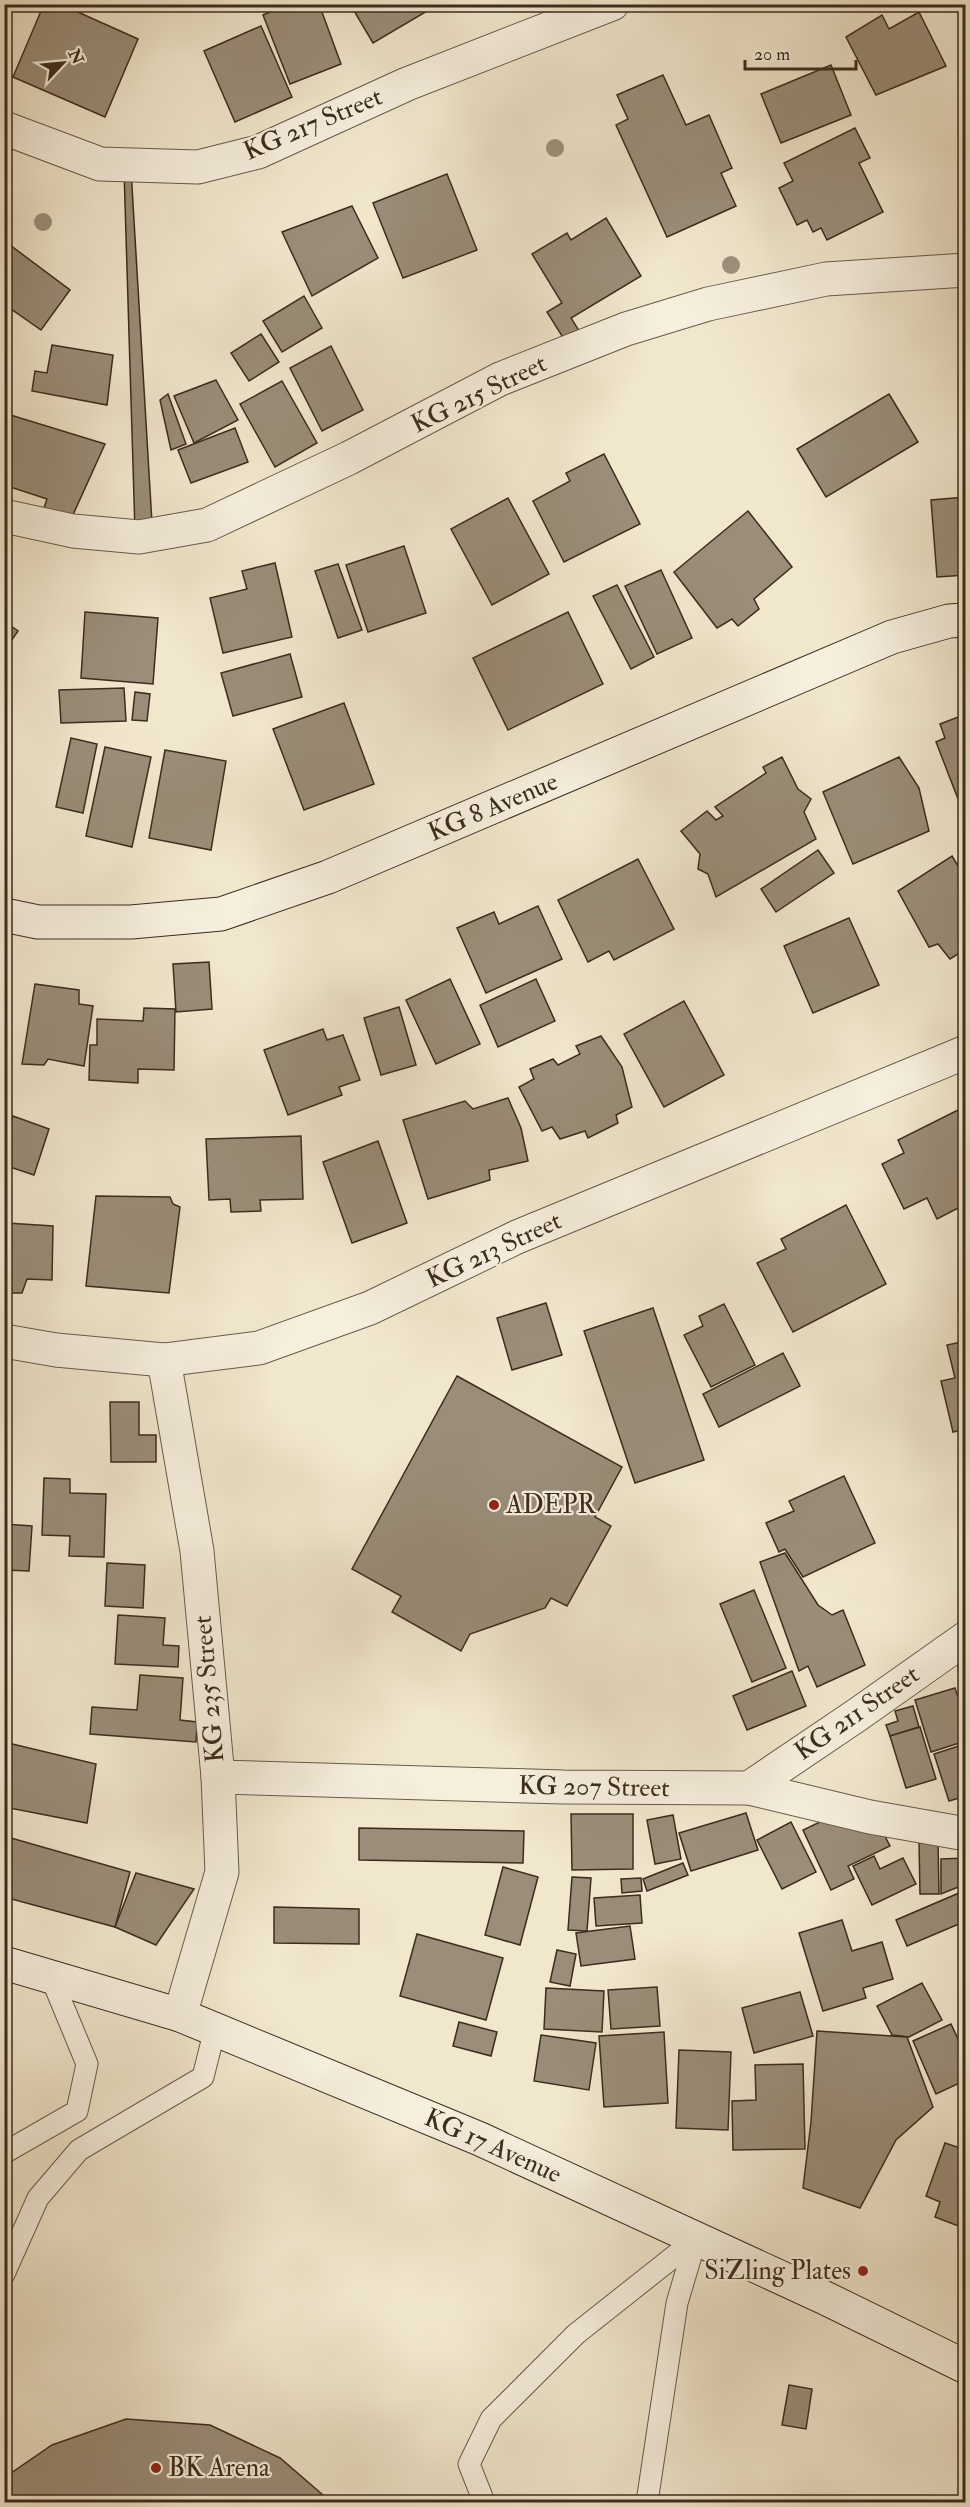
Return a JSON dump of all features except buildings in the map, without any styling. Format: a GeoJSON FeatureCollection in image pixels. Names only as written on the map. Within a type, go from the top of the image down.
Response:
{"type":"FeatureCollection","features":[{"type":"Feature","properties":{"kind":"street","name":"KG 217 Street"},"geometry":{"type":"LineString","coordinates":[[4,128],[100,164],[198,167],[258,152],[406,84],[612,4]]}},
{"type":"Feature","properties":{"kind":"street","name":"KG 215 Street"},"geometry":{"type":"LineString","coordinates":[[4,516],[73,531],[139,537],[207,525],[349,458],[500,379],[626,329],[708,304],[826,279],[966,270]]}},
{"type":"Feature","properties":{"kind":"street","name":"KG 8 Avenue"},"geometry":{"type":"LineString","coordinates":[[4,915],[38,921],[131,922],[221,914],[328,877],[892,637],[949,621],[966,620]]}},
{"type":"Feature","properties":{"kind":"street","name":"KG 213 Street"},"geometry":{"type":"LineString","coordinates":[[4,1341],[56,1350],[164,1360],[259,1348],[370,1308],[517,1237],[966,1052]]}},
{"type":"Feature","properties":{"kind":"street","name":"KG 235 Street"},"geometry":{"type":"LineString","coordinates":[[164,1360],[197,1551],[218,1777],[222,1872],[180,2015]]}},
{"type":"Feature","properties":{"kind":"street","name":"KG 211 Street"},"geometry":{"type":"LineString","coordinates":[[749,1788],[966,1638]]}},
{"type":"Feature","properties":{"kind":"street","name":"KG 207 Street"},"geometry":{"type":"LineString","coordinates":[[218,1777],[564,1788],[749,1788],[870,1817],[966,1834]]}},
{"type":"Feature","properties":{"kind":"street","name":"KG 17 Avenue"},"geometry":{"type":"LineString","coordinates":[[4,1963],[180,2015],[480,2139],[823,2297],[966,2367]]}},
{"type":"Feature","properties":{"kind":"lane"},"geometry":{"type":"LineString","coordinates":[[4,2153],[77,2111],[87,2064],[51,1977]]}},
{"type":"Feature","properties":{"kind":"lane"},"geometry":{"type":"LineString","coordinates":[[4,2274],[38,2198],[79,2150],[202,2077],[215,2030]]}},
{"type":"Feature","properties":{"kind":"lane"},"geometry":{"type":"LineString","coordinates":[[484,2502],[469,2464],[491,2419],[576,2334],[696,2238]]}},
{"type":"Feature","properties":{"kind":"lane"},"geometry":{"type":"LineString","coordinates":[[647,2502],[677,2303],[696,2238]]}},
{"type":"Feature","properties":{"kind":"place","name":"ADEPR"},"geometry":{"type":"Point","coordinates":[494,1505]}},
{"type":"Feature","properties":{"kind":"place","name":"SiZling Plates"},"geometry":{"type":"Point","coordinates":[863,2271]}},
{"type":"Feature","properties":{"kind":"place","name":"BK Arena"},"geometry":{"type":"Point","coordinates":[156,2468]}}]}
